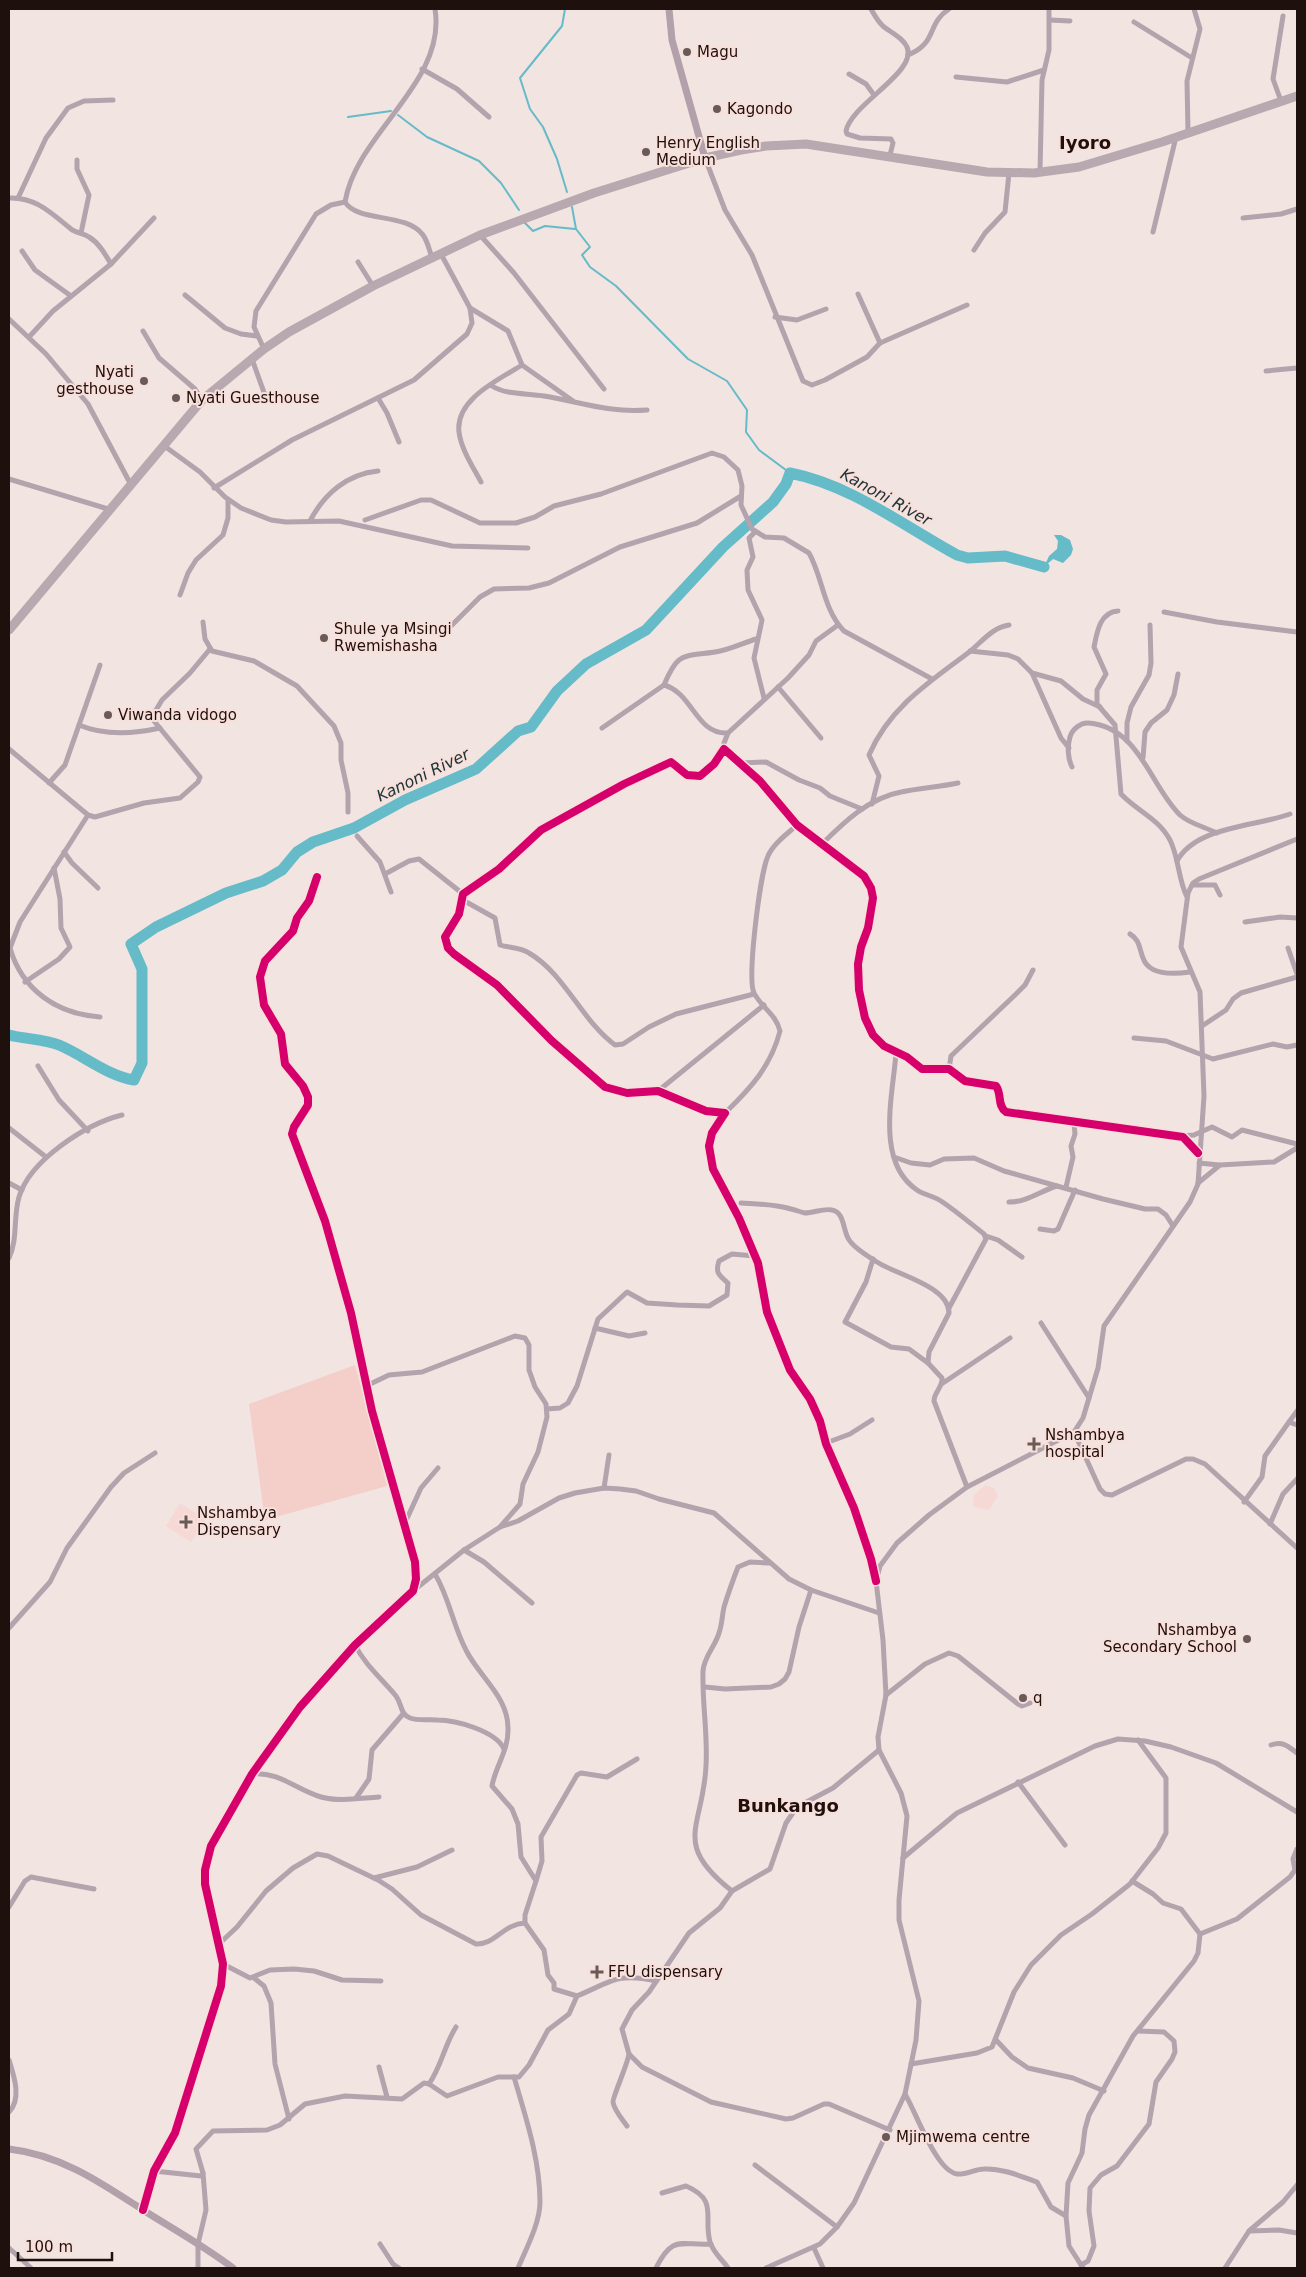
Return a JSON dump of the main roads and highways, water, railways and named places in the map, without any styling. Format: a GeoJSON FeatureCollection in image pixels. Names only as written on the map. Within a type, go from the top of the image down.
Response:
{"type":"FeatureCollection","features":[{"type":"Feature","properties":{"kind":"highway"},"geometry":{"type":"LineString","coordinates":[[9,630],[108,509],[202,400],[264,349],[289,332],[373,286],[480,235],[594,193],[705,158],[758,147],[789,144],[825,146],[987,172],[1040,172],[1079,167],[1176,137],[1297,96]]}},
{"type":"Feature","properties":{"kind":"main road"},"geometry":{"type":"LineString","coordinates":[[669,9],[672,40],[705,158]]}},
{"type":"Feature","properties":{"kind":"main road"},"geometry":{"type":"LineString","coordinates":[[9,2149],[40,2154],[64,2162],[92,2176],[233,2268]]}},
{"type":"Feature","properties":{"kind":"water"},"geometry":{"type":"Polygon","coordinates":[[[1054,535],[1061,535],[1070,540],[1073,549],[1071,555],[1063,563],[1053,559],[1044,567],[1049,556],[1057,549],[1058,541],[1054,535]]]}},
{"type":"Feature","properties":{"kind":"waterway"},"geometry":{"type":"LineString","coordinates":[[565,9],[562,26],[520,78],[530,109],[543,127],[557,159],[567,192]]}},
{"type":"Feature","properties":{"kind":"waterway"},"geometry":{"type":"LineString","coordinates":[[348,117],[391,111]]}},
{"type":"Feature","properties":{"kind":"waterway"},"geometry":{"type":"LineString","coordinates":[[398,115],[427,137],[479,161],[501,183],[519,210]]}},
{"type":"Feature","properties":{"kind":"waterway"},"geometry":{"type":"LineString","coordinates":[[572,207],[576,229],[590,247],[582,255],[590,267],[616,286],[688,359],[727,381],[747,410],[746,432],[759,450],[790,473]]}},
{"type":"Feature","properties":{"kind":"waterway"},"geometry":{"type":"LineString","coordinates":[[525,223],[533,231],[545,226],[575,229]]}},
{"type":"Feature","properties":{"kind":"waterway","name":"Kanoni River"},"geometry":{"type":"LineString","coordinates":[[9,1035],[47,1041],[59,1045],[105,1070],[134,1080],[142,1063],[142,969],[131,944],[156,927],[226,893],[263,881],[282,870],[297,852],[313,842],[354,828],[405,800],[476,769],[518,731],[531,727],[557,691],[586,664],[646,630],[723,547],[773,502],[786,484],[790,473],[812,479],[855,496],[957,555],[968,558],[1005,556],[1044,567]]}},
{"type":"Feature","properties":{"kind":"place","name":"Magu"},"geometry":{"type":"Point","coordinates":[687,52]}},
{"type":"Feature","properties":{"kind":"place","name":"Kagondo"},"geometry":{"type":"Point","coordinates":[717,109]}},
{"type":"Feature","properties":{"kind":"place","name":"Henry English Medium"},"geometry":{"type":"Point","coordinates":[646,152]}},
{"type":"Feature","properties":{"kind":"place","name":"Nyati gesthouse"},"geometry":{"type":"Point","coordinates":[144,381]}},
{"type":"Feature","properties":{"kind":"place","name":"Nyati Guesthouse"},"geometry":{"type":"Point","coordinates":[176,398]}},
{"type":"Feature","properties":{"kind":"place","name":"Shule ya Msingi Rwemishasha"},"geometry":{"type":"Point","coordinates":[324,638]}},
{"type":"Feature","properties":{"kind":"place","name":"Viwanda vidogo"},"geometry":{"type":"Point","coordinates":[108,715]}},
{"type":"Feature","properties":{"kind":"place","name":"Nshambya hospital"},"geometry":{"type":"Point","coordinates":[1034,1444]}},
{"type":"Feature","properties":{"kind":"place","name":"Nshambya Dispensary"},"geometry":{"type":"Point","coordinates":[186,1522]}},
{"type":"Feature","properties":{"kind":"place","name":"Nshambya Secondary School"},"geometry":{"type":"Point","coordinates":[1247,1639]}},
{"type":"Feature","properties":{"kind":"place","name":"q"},"geometry":{"type":"Point","coordinates":[1023,1698]}},
{"type":"Feature","properties":{"kind":"place","name":"FFU dispensary"},"geometry":{"type":"Point","coordinates":[597,1972]}},
{"type":"Feature","properties":{"kind":"place","name":"Mjimwema centre"},"geometry":{"type":"Point","coordinates":[886,2137]}},
{"type":"Feature","properties":{"kind":"district","name":"Iyoro"},"geometry":{"type":"Point","coordinates":[1085,142]}},
{"type":"Feature","properties":{"kind":"district","name":"Bunkango"},"geometry":{"type":"Point","coordinates":[788,1805]}}]}
